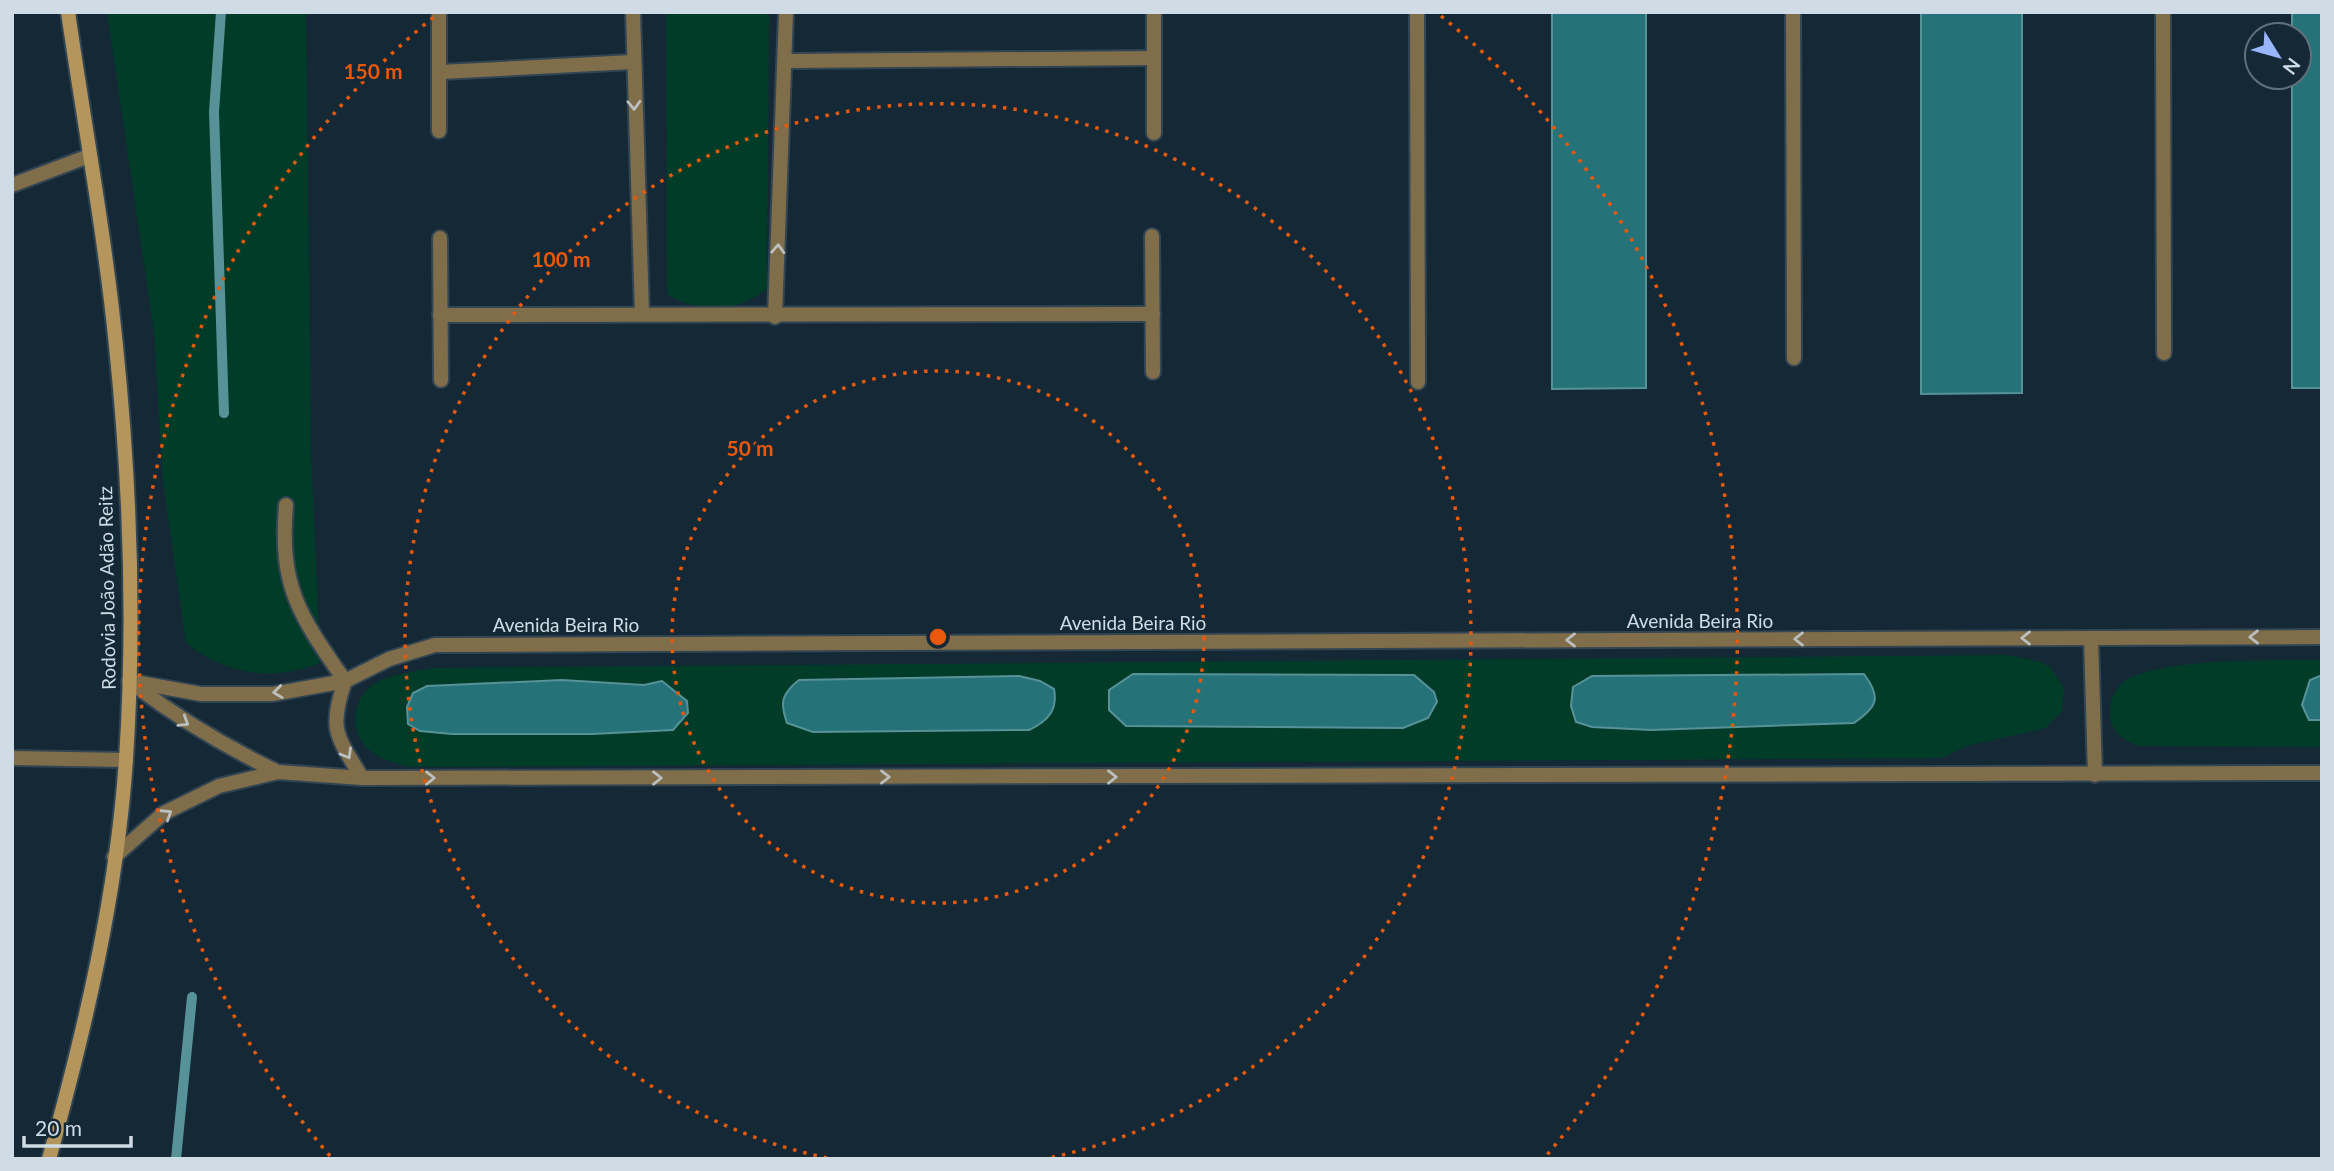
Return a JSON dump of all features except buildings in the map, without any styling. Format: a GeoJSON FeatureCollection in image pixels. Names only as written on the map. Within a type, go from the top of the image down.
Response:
{"type":"FeatureCollection","features":[{"type":"Feature","properties":{"kind":"main road","name":"Rodovia João Adão Reitz"},"geometry":{"type":"LineString","coordinates":[[49,1159],[94,980],[126,760],[130,681],[128,562],[116,346],[68,12]]}},
{"type":"Feature","properties":{"kind":"street"},"geometry":{"type":"LineString","coordinates":[[439,12],[439,131]]}},
{"type":"Feature","properties":{"kind":"street"},"geometry":{"type":"LineString","coordinates":[[632,12],[642,314]]}},
{"type":"Feature","properties":{"kind":"street"},"geometry":{"type":"LineString","coordinates":[[775,317],[787,61],[786,12]]}},
{"type":"Feature","properties":{"kind":"street"},"geometry":{"type":"LineString","coordinates":[[1154,12],[1154,133]]}},
{"type":"Feature","properties":{"kind":"street"},"geometry":{"type":"LineString","coordinates":[[1417,12],[1418,382]]}},
{"type":"Feature","properties":{"kind":"street"},"geometry":{"type":"LineString","coordinates":[[1793,12],[1794,358]]}},
{"type":"Feature","properties":{"kind":"street"},"geometry":{"type":"LineString","coordinates":[[2163,12],[2164,353]]}},
{"type":"Feature","properties":{"kind":"street"},"geometry":{"type":"LineString","coordinates":[[787,61],[1154,58]]}},
{"type":"Feature","properties":{"kind":"street"},"geometry":{"type":"LineString","coordinates":[[441,72],[632,62]]}},
{"type":"Feature","properties":{"kind":"street"},"geometry":{"type":"LineString","coordinates":[[12,185],[89,156]]}},
{"type":"Feature","properties":{"kind":"street"},"geometry":{"type":"LineString","coordinates":[[1152,236],[1153,372]]}},
{"type":"Feature","properties":{"kind":"street"},"geometry":{"type":"LineString","coordinates":[[440,238],[440,380]]}},
{"type":"Feature","properties":{"kind":"street"},"geometry":{"type":"LineString","coordinates":[[440,315],[642,314],[775,317],[1153,314]]}},
{"type":"Feature","properties":{"kind":"street"},"geometry":{"type":"LineString","coordinates":[[286,505],[283,547],[289,581],[305,624],[345,681],[337,705],[335,732],[362,778]]}},
{"type":"Feature","properties":{"kind":"street","name":"Avenida Beira Rio"},"geometry":{"type":"LineString","coordinates":[[130,681],[201,694],[274,694],[345,681],[389,659],[435,645],[2322,637]]}},
{"type":"Feature","properties":{"kind":"street"},"geometry":{"type":"LineString","coordinates":[[2091,638],[2095,775]]}},
{"type":"Feature","properties":{"kind":"street"},"geometry":{"type":"LineString","coordinates":[[130,681],[186,723],[226,747],[278,772]]}},
{"type":"Feature","properties":{"kind":"street"},"geometry":{"type":"LineString","coordinates":[[12,758],[126,760]]}},
{"type":"Feature","properties":{"kind":"street"},"geometry":{"type":"LineString","coordinates":[[114,857],[164,813],[219,786],[278,772],[362,778],[2322,773]]}},
{"type":"Feature","properties":{"kind":"shaded area"},"geometry":{"type":"Polygon","coordinates":[[[107,12],[306,12],[311,449],[320,663],[302,669],[250,672],[217,662],[186,643],[163,482],[154,332],[107,12]]]}},
{"type":"Feature","properties":{"kind":"shaded area"},"geometry":{"type":"Polygon","coordinates":[[[666,12],[769,12],[767,289],[730,307],[705,308],[667,294],[666,12]]]}},
{"type":"Feature","properties":{"kind":"shaded area"},"geometry":{"type":"Polygon","coordinates":[[[1552,12],[1646,12],[1646,388],[1552,389],[1552,12]]]}},
{"type":"Feature","properties":{"kind":"shaded area"},"geometry":{"type":"Polygon","coordinates":[[[1921,12],[2022,12],[2022,393],[1921,394],[1921,12]]]}},
{"type":"Feature","properties":{"kind":"shaded area"},"geometry":{"type":"Polygon","coordinates":[[[2292,12],[2322,12],[2322,388],[2292,388],[2292,91],[2313,91],[2313,21],[2292,21],[2292,12]]]}},
{"type":"Feature","properties":{"kind":"shaded area"},"geometry":{"type":"Polygon","coordinates":[[[2008,655],[2041,662],[2051,668],[2064,688],[2062,711],[2046,728],[1967,746],[1942,758],[408,767],[381,758],[365,746],[359,737],[355,718],[360,699],[374,684],[395,676],[432,668],[2008,655]]]}},
{"type":"Feature","properties":{"kind":"shaded area"},"geometry":{"type":"Polygon","coordinates":[[[2322,660],[2322,747],[2140,746],[2119,735],[2110,718],[2110,706],[2117,689],[2125,681],[2142,673],[2191,664],[2322,660]]]}},
{"type":"Feature","properties":{"kind":"shaded area"},"geometry":{"type":"Polygon","coordinates":[[[1133,674],[1414,675],[1434,692],[1437,702],[1428,718],[1403,728],[1126,726],[1109,710],[1109,690],[1133,674]]]}},
{"type":"Feature","properties":{"kind":"shaded area"},"geometry":{"type":"Polygon","coordinates":[[[1864,674],[1873,690],[1874,702],[1868,712],[1854,723],[1651,730],[1592,727],[1576,722],[1571,706],[1573,687],[1592,676],[1864,674]]]}},
{"type":"Feature","properties":{"kind":"shaded area"},"geometry":{"type":"Polygon","coordinates":[[[2322,675],[2322,720],[2309,720],[2302,705],[2310,680],[2322,675]]]}},
{"type":"Feature","properties":{"kind":"shaded area"},"geometry":{"type":"Polygon","coordinates":[[[1019,676],[1040,681],[1054,689],[1054,703],[1050,714],[1029,730],[813,732],[787,723],[783,710],[785,694],[799,680],[1019,676]]]}},
{"type":"Feature","properties":{"kind":"shaded area"},"geometry":{"type":"Polygon","coordinates":[[[562,680],[644,685],[662,681],[687,701],[688,713],[673,730],[592,734],[452,734],[420,731],[408,724],[407,707],[413,693],[427,686],[562,680]]]}},
{"type":"Feature","properties":{"kind":"waterway"},"geometry":{"type":"LineString","coordinates":[[221,12],[214,112],[224,413]]}},
{"type":"Feature","properties":{"kind":"waterway"},"geometry":{"type":"LineString","coordinates":[[176,1159],[192,997]]}}]}
